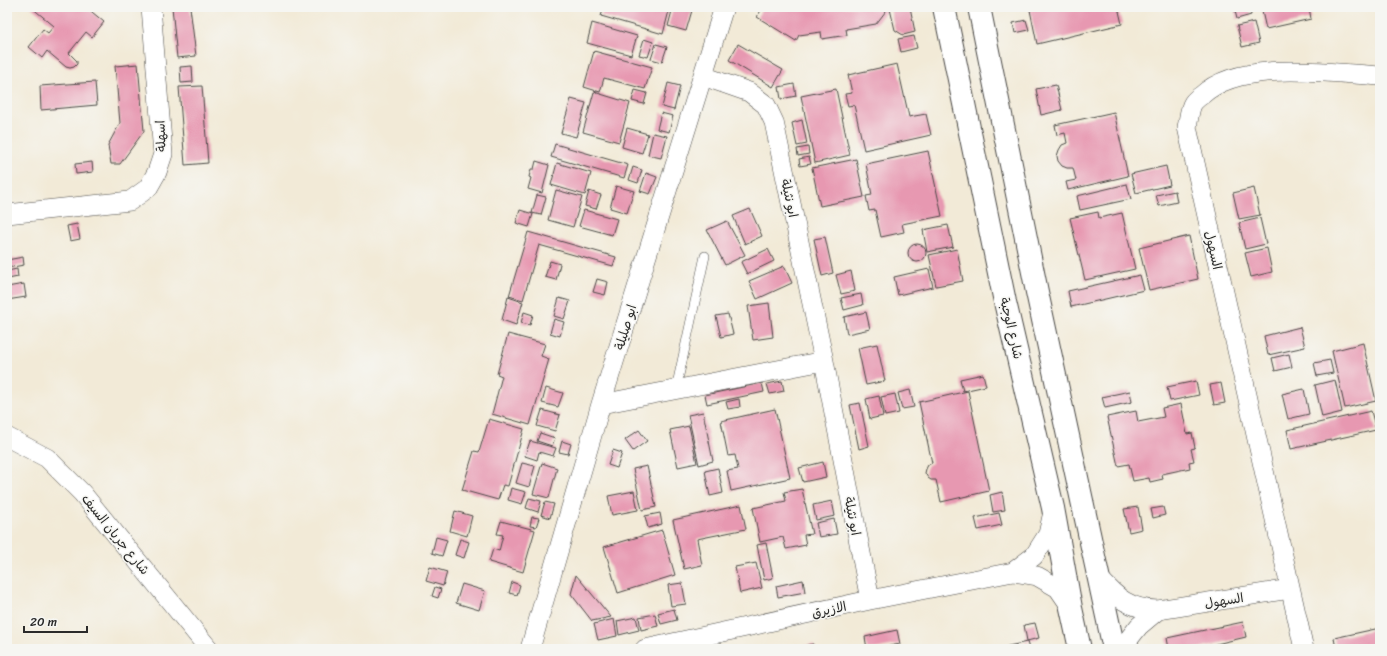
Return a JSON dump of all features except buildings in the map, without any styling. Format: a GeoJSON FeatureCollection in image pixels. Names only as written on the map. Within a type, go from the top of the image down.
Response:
{"type":"FeatureCollection","features":[{"type":"Feature","properties":{"kind":"street","name":"اسهلة"},"geometry":{"type":"LineString","coordinates":[[7,214],[130,201],[148,188],[158,172],[162,154],[151,7]]}},
{"type":"Feature","properties":{"kind":"street","name":"ابو صليلة"},"geometry":{"type":"LineString","coordinates":[[530,649],[601,404],[724,7]]}},
{"type":"Feature","properties":{"kind":"street","name":"شارع الوجبة"},"geometry":{"type":"LineString","coordinates":[[944,7],[1004,294],[1054,508],[1071,608],[1080,649]]}},
{"type":"Feature","properties":{"kind":"street"},"geometry":{"type":"LineString","coordinates":[[979,7],[1039,299],[1114,649]]}},
{"type":"Feature","properties":{"kind":"street","name":"السهول"},"geometry":{"type":"LineString","coordinates":[[1304,649],[1187,127],[1193,103],[1208,89],[1227,79],[1251,74],[1287,70],[1380,76]]}},
{"type":"Feature","properties":{"kind":"street","name":"ابو نثيلة"},"geometry":{"type":"LineString","coordinates":[[703,76],[749,92],[766,105],[774,122],[824,361],[870,600]]}},
{"type":"Feature","properties":{"kind":"street"},"geometry":{"type":"LineString","coordinates":[[601,404],[824,361]]}},
{"type":"Feature","properties":{"kind":"street","name":"شارع جريان السيف"},"geometry":{"type":"LineString","coordinates":[[7,437],[47,458],[82,493],[210,649]]}},
{"type":"Feature","properties":{"kind":"street","name":"الازيرق"},"geometry":{"type":"LineString","coordinates":[[1013,572],[1034,556],[1048,534],[1054,508]]}},
{"type":"Feature","properties":{"kind":"street","name":"الازيرق"},"geometry":{"type":"LineString","coordinates":[[645,649],[870,600],[1013,572],[1037,576],[1058,588],[1071,608]]}},
{"type":"Feature","properties":{"kind":"street","name":"السهول"},"geometry":{"type":"LineString","coordinates":[[1098,577],[1111,591],[1126,603],[1143,609],[1158,610],[1290,589]]}},
{"type":"Feature","properties":{"kind":"street"},"geometry":{"type":"LineString","coordinates":[[1121,649],[1139,626],[1158,610]]}},
{"type":"Feature","properties":{"kind":"lane"},"geometry":{"type":"LineString","coordinates":[[676,389],[705,256]]}}]}
